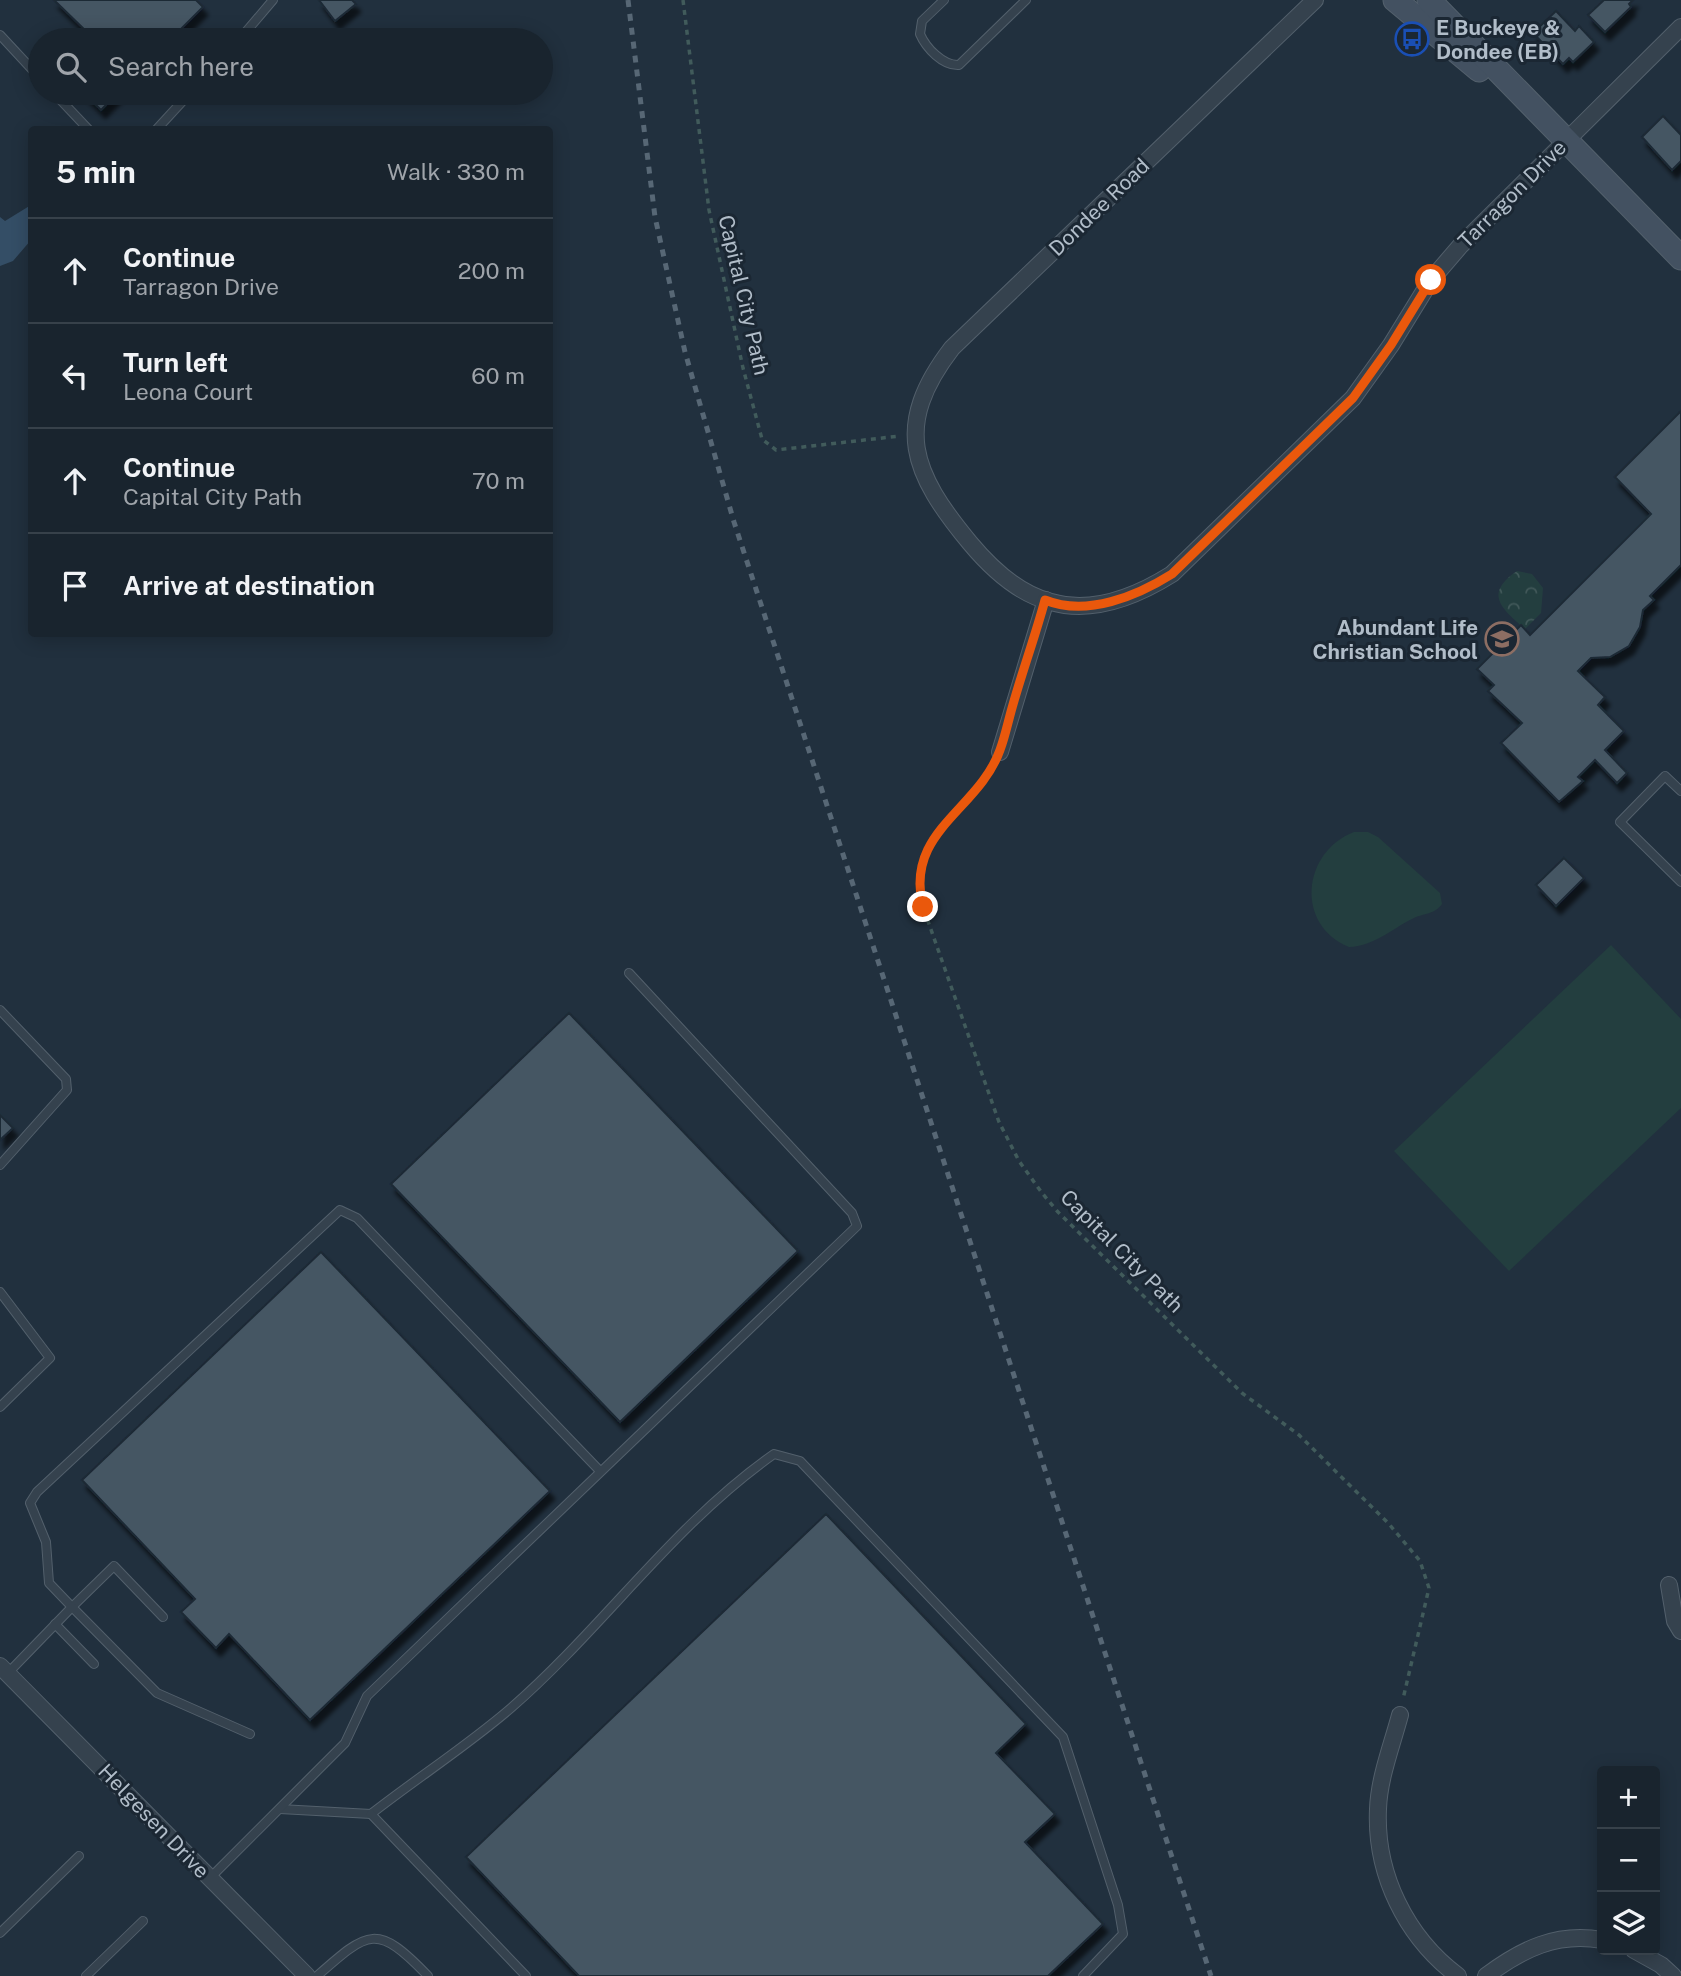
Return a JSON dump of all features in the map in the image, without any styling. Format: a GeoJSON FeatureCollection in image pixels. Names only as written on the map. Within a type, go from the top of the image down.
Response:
{"type":"FeatureCollection","features":[{"type":"Feature","properties":{"kind":"main road"},"geometry":{"type":"LineString","coordinates":[[1395,0],[1498,85],[1527,104]]}},
{"type":"Feature","properties":{"kind":"main road"},"geometry":{"type":"LineString","coordinates":[[1429,0],[1527,104],[1681,258]]}},
{"type":"Feature","properties":{"kind":"street","name":"Dondee Road"},"geometry":{"type":"LineString","coordinates":[[916,435],[920,405],[930,376],[951,348],[1315,0]]}},
{"type":"Feature","properties":{"kind":"street","name":"Tarragon Drive"},"geometry":{"type":"LineString","coordinates":[[916,435],[919,467],[937,503],[980,555],[1004,577],[1045,600],[1067,604],[1116,601],[1141,594],[1172,574],[1353,398],[1391,345],[1431,280],[1461,245],[1681,27]]}},
{"type":"Feature","properties":{"kind":"street"},"geometry":{"type":"LineString","coordinates":[[1000,752],[1045,600]]}},
{"type":"Feature","properties":{"kind":"street"},"geometry":{"type":"LineString","coordinates":[[1670,1585],[1675,1621],[1681,1631]]}},
{"type":"Feature","properties":{"kind":"street","name":"Helgesen Drive"},"geometry":{"type":"LineString","coordinates":[[4,1670],[307,1976]]}},
{"type":"Feature","properties":{"kind":"street"},"geometry":{"type":"LineString","coordinates":[[1400,1715],[1377,1808],[1385,1873],[1404,1915],[1419,1939],[1438,1962],[1458,1976]]}},
{"type":"Feature","properties":{"kind":"street"},"geometry":{"type":"LineString","coordinates":[[1486,1976],[1530,1947],[1551,1940],[1585,1937],[1597,1939]]}},
{"type":"Feature","properties":{"kind":"street"},"geometry":{"type":"LineString","coordinates":[[1643,1955],[1661,1965],[1673,1976]]}},
{"type":"Feature","properties":{"kind":"lane"},"geometry":{"type":"LineString","coordinates":[[249,28],[273,0]]}},
{"type":"Feature","properties":{"kind":"lane"},"geometry":{"type":"LineString","coordinates":[[944,0],[922,21],[920,34],[946,64],[953,65],[959,65],[1026,0]]}},
{"type":"Feature","properties":{"kind":"lane"},"geometry":{"type":"LineString","coordinates":[[0,35],[28,65]]}},
{"type":"Feature","properties":{"kind":"lane"},"geometry":{"type":"LineString","coordinates":[[65,105],[85,126]]}},
{"type":"Feature","properties":{"kind":"lane"},"geometry":{"type":"LineString","coordinates":[[160,126],[179,105]]}},
{"type":"Feature","properties":{"kind":"lane"},"geometry":{"type":"LineString","coordinates":[[1681,791],[1665,776],[1620,822],[1681,882]]}},
{"type":"Feature","properties":{"kind":"lane"},"geometry":{"type":"LineString","coordinates":[[209,1879],[345,1743],[367,1696],[857,1226],[852,1213],[629,973]]}},
{"type":"Feature","properties":{"kind":"lane"},"geometry":{"type":"LineString","coordinates":[[0,1010],[66,1079],[67,1090],[0,1165]]}},
{"type":"Feature","properties":{"kind":"lane"},"geometry":{"type":"LineString","coordinates":[[250,1734],[157,1693],[72,1607],[50,1583],[46,1542],[30,1503],[37,1492],[340,1210],[357,1217],[600,1471]]}},
{"type":"Feature","properties":{"kind":"lane"},"geometry":{"type":"LineString","coordinates":[[0,1292],[50,1358],[0,1407]]}},
{"type":"Feature","properties":{"kind":"lane"},"geometry":{"type":"LineString","coordinates":[[280,1809],[371,1814],[511,1708],[676,1542],[754,1469],[774,1454],[800,1461],[1063,1737],[1118,1905],[1123,1934],[1083,1976]]}},
{"type":"Feature","properties":{"kind":"lane"},"geometry":{"type":"LineString","coordinates":[[4,1670],[114,1566],[163,1618]]}},
{"type":"Feature","properties":{"kind":"lane"},"geometry":{"type":"LineString","coordinates":[[55,1624],[94,1664]]}},
{"type":"Feature","properties":{"kind":"lane"},"geometry":{"type":"LineString","coordinates":[[371,1814],[526,1976]]}},
{"type":"Feature","properties":{"kind":"lane"},"geometry":{"type":"LineString","coordinates":[[0,1933],[79,1856]]}},
{"type":"Feature","properties":{"kind":"lane"},"geometry":{"type":"LineString","coordinates":[[86,1976],[143,1921]]}},
{"type":"Feature","properties":{"kind":"lane"},"geometry":{"type":"LineString","coordinates":[[317,1976],[356,1942],[375,1938],[400,1947],[428,1976]]}},
{"type":"Feature","properties":{"kind":"path","name":"Capital City Path"},"geometry":{"type":"LineString","coordinates":[[683,0],[709,210],[743,368],[762,439],[776,450],[916,435]]}},
{"type":"Feature","properties":{"kind":"path","name":"Capital City Path"},"geometry":{"type":"LineString","coordinates":[[1000,752],[982,782],[933,839],[921,863],[918,877],[923,907],[999,1122],[1019,1161],[1058,1212],[1242,1393],[1299,1435],[1389,1524],[1420,1561],[1429,1588],[1400,1715]]}},
{"type":"Feature","properties":{"kind":"green space"},"geometry":{"type":"Polygon","coordinates":[[[1517,571],[1532,574],[1543,588],[1541,613],[1525,629],[1503,608],[1499,594],[1507,579],[1517,571]]]}},
{"type":"Feature","properties":{"kind":"green space"},"geometry":{"type":"Polygon","coordinates":[[[1354,832],[1368,832],[1378,837],[1440,893],[1442,904],[1374,941],[1349,947],[1332,937],[1320,923],[1313,906],[1312,889],[1315,871],[1324,855],[1337,842],[1354,832]]]}},
{"type":"Feature","properties":{"kind":"green space"},"geometry":{"type":"Polygon","coordinates":[[[1611,945],[1681,1019],[1681,1108],[1509,1271],[1394,1151],[1611,945]]]}},
{"type":"Feature","properties":{"kind":"water"},"geometry":{"type":"Polygon","coordinates":[[[28,207],[28,244],[13,261],[0,266],[0,217],[5,221],[28,207]]]}},
{"type":"Feature","properties":{"kind":"building"},"geometry":{"type":"Polygon","coordinates":[[[54,0],[196,0],[203,7],[182,28],[83,28],[54,0]]]}},
{"type":"Feature","properties":{"kind":"building"},"geometry":{"type":"Polygon","coordinates":[[[319,0],[352,0],[356,4],[335,21],[319,0]]]}},
{"type":"Feature","properties":{"kind":"building"},"geometry":{"type":"Polygon","coordinates":[[[1604,0],[1633,0],[1629,4],[1631,7],[1605,32],[1588,15],[1604,0]]]}},
{"type":"Feature","properties":{"kind":"building"},"geometry":{"type":"Polygon","coordinates":[[[1556,11],[1575,31],[1579,26],[1594,42],[1573,62],[1569,58],[1563,64],[1533,33],[1556,11]]]}},
{"type":"Feature","properties":{"kind":"building"},"geometry":{"type":"Polygon","coordinates":[[[1663,116],[1681,135],[1681,161],[1672,170],[1642,137],[1663,116]]]}},
{"type":"Feature","properties":{"kind":"building"},"geometry":{"type":"Polygon","coordinates":[[[1681,411],[1681,565],[1650,596],[1654,600],[1643,610],[1640,627],[1629,646],[1610,657],[1591,658],[1578,671],[1605,697],[1598,705],[1624,731],[1605,750],[1627,773],[1617,783],[1595,760],[1578,777],[1583,781],[1559,802],[1501,743],[1522,723],[1488,691],[1494,685],[1477,669],[1521,625],[1530,635],[1651,514],[1615,477],[1681,411]]]}},
{"type":"Feature","properties":{"kind":"building"},"geometry":{"type":"Polygon","coordinates":[[[1564,858],[1584,878],[1556,906],[1536,885],[1564,858]]]}},
{"type":"Feature","properties":{"kind":"building"},"geometry":{"type":"Polygon","coordinates":[[[569,1013],[798,1251],[620,1422],[391,1184],[569,1013]]]}},
{"type":"Feature","properties":{"kind":"building"},"geometry":{"type":"Polygon","coordinates":[[[0,1115],[13,1128],[0,1140],[0,1115]]]}},
{"type":"Feature","properties":{"kind":"building"},"geometry":{"type":"Polygon","coordinates":[[[321,1252],[550,1491],[310,1720],[229,1634],[216,1648],[181,1612],[195,1599],[82,1480],[321,1252]]]}},
{"type":"Feature","properties":{"kind":"building"},"geometry":{"type":"Polygon","coordinates":[[[826,1514],[1026,1724],[996,1753],[1055,1814],[1025,1842],[1103,1924],[1048,1976],[579,1976],[466,1857],[826,1514]]]}},
{"type":"Feature","properties":{"kind":"railway"},"geometry":{"type":"LineString","coordinates":[[628,0],[655,217],[685,352],[734,522],[1211,1976]]}},
{"type":"Feature","properties":{"kind":"place","name":"E Buckeye & Dondee (EB)"},"geometry":{"type":"Point","coordinates":[1412,39]}},
{"type":"Feature","properties":{"kind":"place","name":"Abundant Life Christian School"},"geometry":{"type":"Point","coordinates":[1502,639]}},
{"type":"Feature","properties":{"kind":"route"},"geometry":{"type":"LineString","coordinates":[[923,907],[918,877],[921,863],[933,839],[982,782],[1000,752],[1045,600],[1067,604],[1116,601],[1141,594],[1172,574],[1353,398],[1391,345],[1431,280]]}}]}
